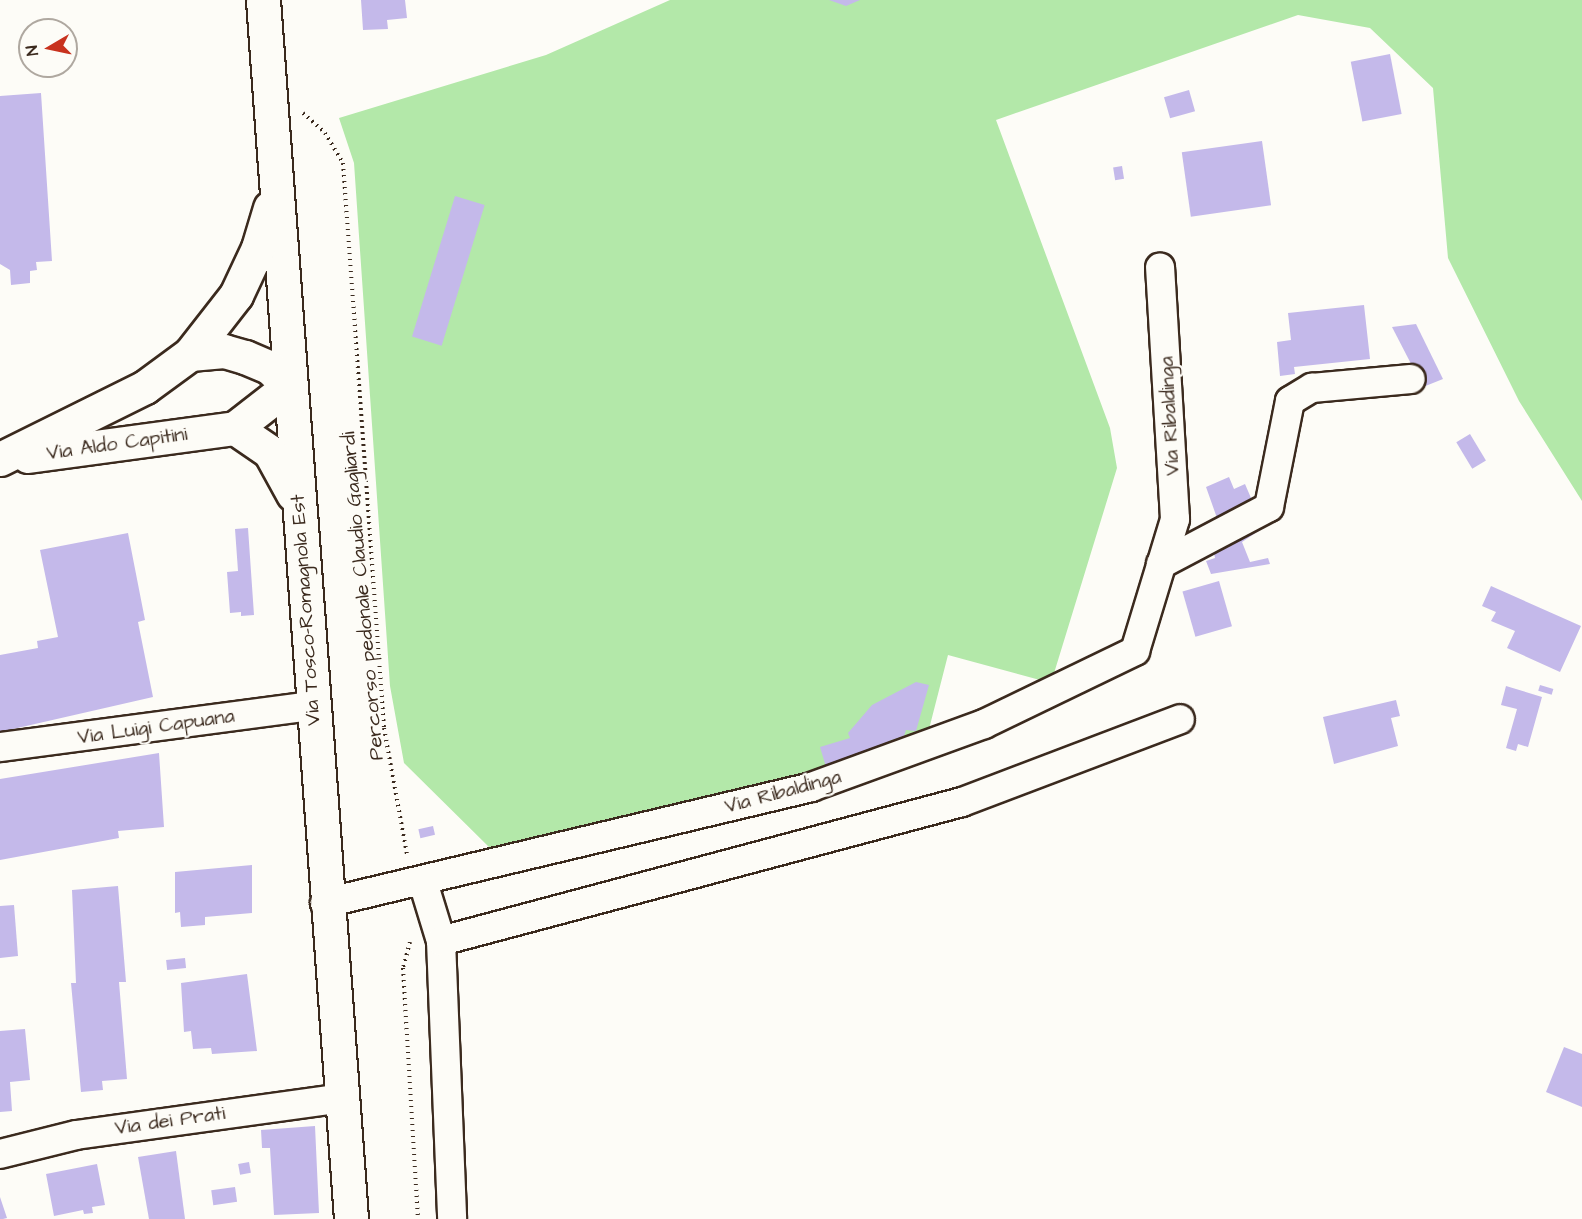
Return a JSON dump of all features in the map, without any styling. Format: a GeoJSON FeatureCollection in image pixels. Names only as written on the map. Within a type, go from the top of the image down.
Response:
{"type":"FeatureCollection","features":[{"type":"Feature","properties":{"kind":"main road","name":"Via Tosco-Romagnola Est"},"geometry":{"type":"LineString","coordinates":[[263,0],[325,903],[351,1219]]}},
{"type":"Feature","properties":{"kind":"main road","name":"Via Aldo Capitini"},"geometry":{"type":"LineString","coordinates":[[0,459],[145,387],[189,354],[236,295],[248,271],[268,220],[276,176]]}},
{"type":"Feature","properties":{"kind":"main road"},"geometry":{"type":"LineString","coordinates":[[189,354],[224,351],[245,357],[269,367],[289,386],[235,428],[270,452],[292,489],[300,517]]}},
{"type":"Feature","properties":{"kind":"main road","name":"Via Aldo Capitini"},"geometry":{"type":"LineString","coordinates":[[0,459],[235,428]]}},
{"type":"Feature","properties":{"kind":"street","name":"Via Ribaldinga"},"geometry":{"type":"LineString","coordinates":[[325,903],[811,788],[984,724],[1135,651],[1175,519],[1160,267]]}},
{"type":"Feature","properties":{"kind":"street"},"geometry":{"type":"LineString","coordinates":[[1161,564],[1269,507],[1290,401],[1312,388],[1411,379]]}},
{"type":"Feature","properties":{"kind":"street","name":"Via Luigi Capuana"},"geometry":{"type":"LineString","coordinates":[[0,747],[313,706]]}},
{"type":"Feature","properties":{"kind":"street"},"geometry":{"type":"LineString","coordinates":[[441,941],[962,802],[1180,719]]}},
{"type":"Feature","properties":{"kind":"street"},"geometry":{"type":"LineString","coordinates":[[417,883],[441,941],[452,1219]]}},
{"type":"Feature","properties":{"kind":"street","name":"Via dei Prati"},"geometry":{"type":"LineString","coordinates":[[0,1154],[76,1135],[342,1098]]}},
{"type":"Feature","properties":{"kind":"path","name":"Percorso pedonale Claudio Gagliardi"},"geometry":{"type":"LineString","coordinates":[[294,104],[325,133],[343,163],[384,728],[417,883]]}},
{"type":"Feature","properties":{"kind":"path"},"geometry":{"type":"LineString","coordinates":[[411,939],[403,968],[418,1219]]}},
{"type":"Feature","properties":{"kind":"green space"},"geometry":{"type":"Polygon","coordinates":[[[670,0],[1582,0],[1582,501],[1519,401],[1448,258],[1433,88],[1370,28],[1298,15],[996,120],[1110,428],[1117,468],[1051,683],[948,655],[927,737],[842,769],[491,849],[404,763],[390,686],[354,163],[339,118],[546,55],[670,0]]]}},
{"type":"Feature","properties":{"kind":"building"},"geometry":{"type":"Polygon","coordinates":[[[361,0],[405,0],[407,18],[387,20],[388,29],[363,30],[361,0]]]}},
{"type":"Feature","properties":{"kind":"building"},"geometry":{"type":"Polygon","coordinates":[[[829,0],[860,0],[846,6],[829,0]]]}},
{"type":"Feature","properties":{"kind":"building"},"geometry":{"type":"Polygon","coordinates":[[[1390,54],[1402,114],[1362,122],[1351,62],[1390,54]]]}},
{"type":"Feature","properties":{"kind":"building"},"geometry":{"type":"Polygon","coordinates":[[[1189,90],[1195,111],[1170,118],[1164,97],[1189,90]]]}},
{"type":"Feature","properties":{"kind":"building"},"geometry":{"type":"Polygon","coordinates":[[[41,93],[52,261],[36,262],[37,270],[30,271],[30,283],[11,285],[10,270],[0,264],[0,96],[41,93]]]}},
{"type":"Feature","properties":{"kind":"building"},"geometry":{"type":"Polygon","coordinates":[[[1262,141],[1271,205],[1191,217],[1182,152],[1262,141]]]}},
{"type":"Feature","properties":{"kind":"building"},"geometry":{"type":"Polygon","coordinates":[[[1122,166],[1124,179],[1115,180],[1113,167],[1122,166]]]}},
{"type":"Feature","properties":{"kind":"building"},"geometry":{"type":"Polygon","coordinates":[[[455,196],[485,205],[442,346],[412,337],[455,196]]]}},
{"type":"Feature","properties":{"kind":"building"},"geometry":{"type":"Polygon","coordinates":[[[1364,305],[1370,359],[1294,367],[1295,374],[1280,376],[1277,342],[1291,340],[1288,313],[1364,305]]]}},
{"type":"Feature","properties":{"kind":"building"},"geometry":{"type":"Polygon","coordinates":[[[1416,324],[1443,379],[1423,387],[1392,327],[1416,324]]]}},
{"type":"Feature","properties":{"kind":"building"},"geometry":{"type":"Polygon","coordinates":[[[1470,434],[1486,461],[1472,469],[1456,442],[1470,434]]]}},
{"type":"Feature","properties":{"kind":"building"},"geometry":{"type":"Polygon","coordinates":[[[1229,477],[1234,489],[1245,484],[1251,498],[1217,518],[1206,487],[1229,477]]]}},
{"type":"Feature","properties":{"kind":"building"},"geometry":{"type":"Polygon","coordinates":[[[1258,524],[1260,530],[1242,542],[1250,562],[1268,558],[1270,564],[1211,574],[1206,561],[1215,558],[1213,548],[1258,524]]]}},
{"type":"Feature","properties":{"kind":"building"},"geometry":{"type":"Polygon","coordinates":[[[248,528],[254,615],[241,616],[241,612],[230,613],[227,572],[238,571],[235,529],[248,528]]]}},
{"type":"Feature","properties":{"kind":"building"},"geometry":{"type":"Polygon","coordinates":[[[128,533],[145,620],[138,622],[153,697],[0,732],[0,655],[38,648],[37,641],[58,637],[40,550],[128,533]]]}},
{"type":"Feature","properties":{"kind":"building"},"geometry":{"type":"Polygon","coordinates":[[[1219,581],[1232,626],[1195,637],[1182,591],[1219,581]]]}},
{"type":"Feature","properties":{"kind":"building"},"geometry":{"type":"Polygon","coordinates":[[[1491,586],[1581,626],[1560,672],[1507,648],[1515,631],[1491,621],[1496,612],[1482,606],[1491,586]]]}},
{"type":"Feature","properties":{"kind":"building"},"geometry":{"type":"Polygon","coordinates":[[[916,682],[929,685],[916,731],[906,730],[904,736],[889,741],[890,745],[826,767],[820,747],[850,738],[848,733],[872,705],[916,682]]]}},
{"type":"Feature","properties":{"kind":"building"},"geometry":{"type":"Polygon","coordinates":[[[1540,685],[1553,689],[1552,695],[1538,691],[1540,685]]]}},
{"type":"Feature","properties":{"kind":"building"},"geometry":{"type":"Polygon","coordinates":[[[1506,686],[1542,697],[1528,747],[1518,744],[1516,751],[1506,748],[1517,709],[1501,705],[1506,686]]]}},
{"type":"Feature","properties":{"kind":"building"},"geometry":{"type":"Polygon","coordinates":[[[1396,700],[1400,716],[1391,718],[1398,746],[1334,764],[1323,717],[1396,700]]]}},
{"type":"Feature","properties":{"kind":"building"},"geometry":{"type":"Polygon","coordinates":[[[159,753],[164,827],[118,831],[119,838],[0,860],[0,779],[159,753]]]}},
{"type":"Feature","properties":{"kind":"building"},"geometry":{"type":"Polygon","coordinates":[[[433,826],[435,835],[420,838],[418,829],[433,826]]]}},
{"type":"Feature","properties":{"kind":"building"},"geometry":{"type":"Polygon","coordinates":[[[252,865],[252,913],[205,917],[205,925],[181,927],[180,912],[175,913],[175,872],[252,865]]]}},
{"type":"Feature","properties":{"kind":"building"},"geometry":{"type":"Polygon","coordinates":[[[118,886],[126,982],[119,982],[127,1079],[102,1081],[103,1090],[81,1092],[71,983],[76,983],[72,890],[118,886]]]}},
{"type":"Feature","properties":{"kind":"building"},"geometry":{"type":"Polygon","coordinates":[[[14,905],[18,956],[0,958],[0,906],[14,905]]]}},
{"type":"Feature","properties":{"kind":"building"},"geometry":{"type":"Polygon","coordinates":[[[185,958],[186,968],[167,970],[166,960],[185,958]]]}},
{"type":"Feature","properties":{"kind":"building"},"geometry":{"type":"Polygon","coordinates":[[[247,974],[257,1051],[212,1054],[211,1048],[193,1049],[191,1031],[184,1032],[181,983],[247,974]]]}},
{"type":"Feature","properties":{"kind":"building"},"geometry":{"type":"Polygon","coordinates":[[[25,1029],[30,1080],[10,1082],[12,1111],[0,1112],[0,1031],[25,1029]]]}},
{"type":"Feature","properties":{"kind":"building"},"geometry":{"type":"Polygon","coordinates":[[[1564,1047],[1582,1054],[1582,1107],[1546,1092],[1564,1047]]]}},
{"type":"Feature","properties":{"kind":"building"},"geometry":{"type":"Polygon","coordinates":[[[315,1126],[319,1213],[274,1215],[270,1148],[262,1148],[261,1130],[315,1126]]]}},
{"type":"Feature","properties":{"kind":"building"},"geometry":{"type":"Polygon","coordinates":[[[176,1151],[185,1219],[149,1219],[138,1157],[176,1151]]]}},
{"type":"Feature","properties":{"kind":"building"},"geometry":{"type":"Polygon","coordinates":[[[249,1162],[251,1173],[240,1175],[238,1164],[249,1162]]]}},
{"type":"Feature","properties":{"kind":"building"},"geometry":{"type":"Polygon","coordinates":[[[97,1164],[105,1205],[92,1207],[93,1213],[84,1214],[83,1210],[54,1216],[46,1174],[97,1164]]]}},
{"type":"Feature","properties":{"kind":"building"},"geometry":{"type":"Polygon","coordinates":[[[235,1187],[237,1202],[213,1205],[211,1190],[235,1187]]]}},
{"type":"Feature","properties":{"kind":"building"},"geometry":{"type":"Polygon","coordinates":[[[0,1197],[7,1218],[3,1219],[0,1219],[0,1197]]]}}]}
